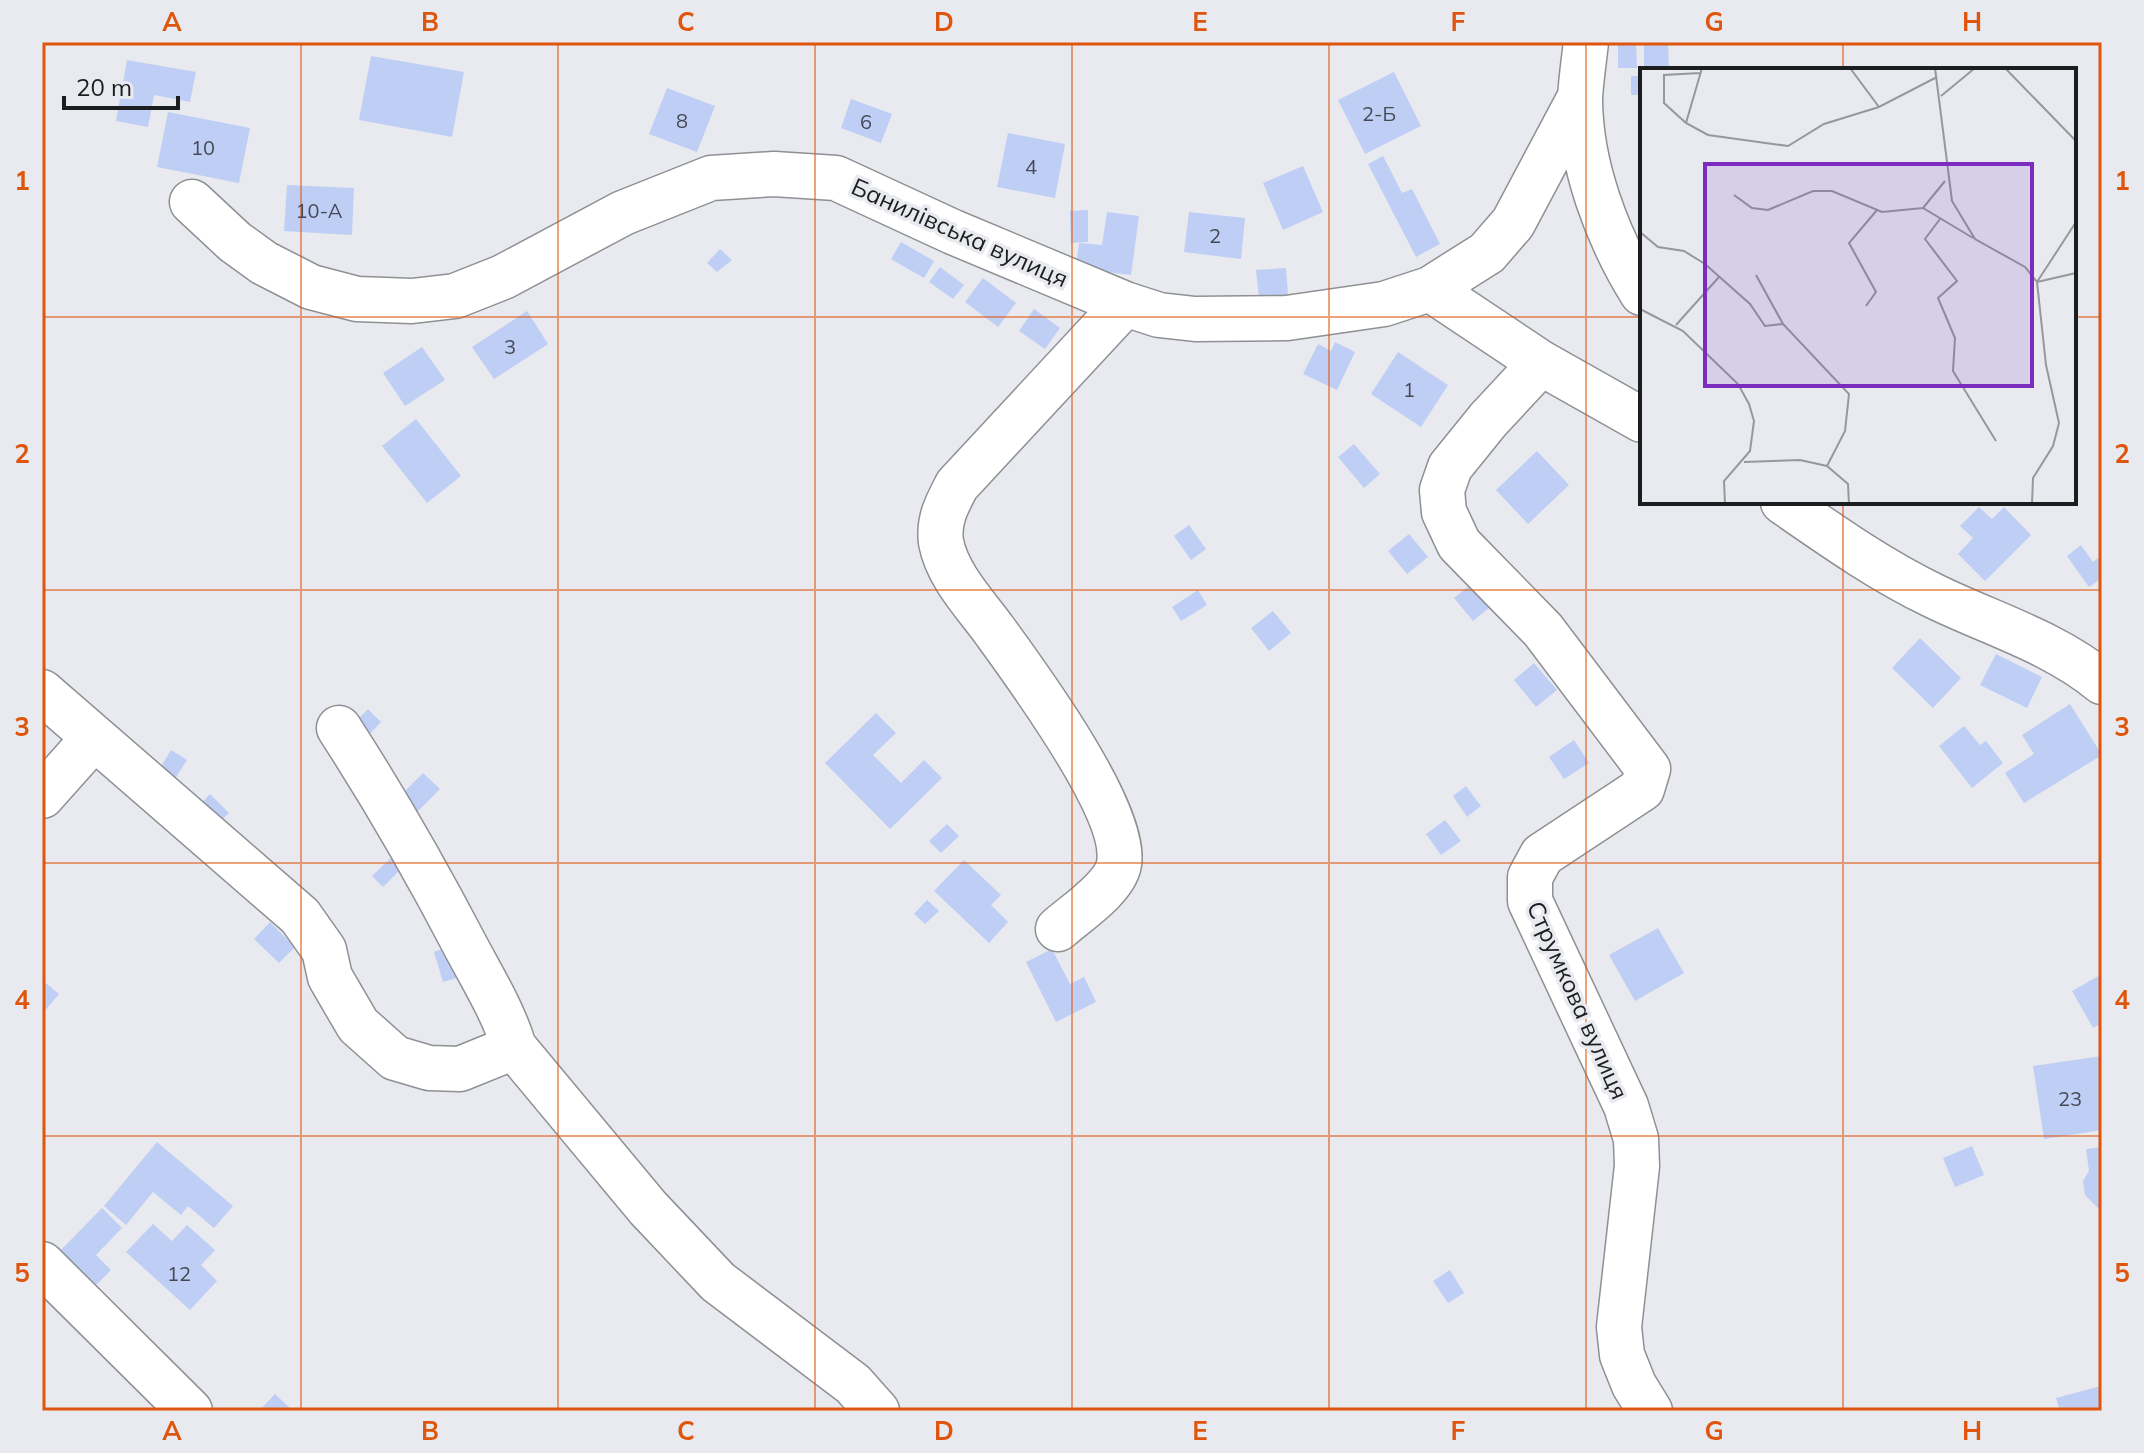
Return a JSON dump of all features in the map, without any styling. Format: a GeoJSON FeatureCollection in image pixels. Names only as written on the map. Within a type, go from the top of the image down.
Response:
{"type":"FeatureCollection","features":[{"type":"Feature","properties":{"kind":"street"},"geometry":{"type":"LineString","coordinates":[[1586,42],[1580,97],[1582,133],[1590,170],[1601,207],[1640,289]]}},
{"type":"Feature","properties":{"kind":"street","name":"Банилівська вулиця"},"geometry":{"type":"LineString","coordinates":[[192,202],[235,242],[264,263],[311,287],[357,299],[412,301],[455,296],[503,277],[623,213],[711,178],[774,174],[836,178],[953,232],[1125,304],[1159,315],[1195,319],[1287,318],[1384,304],[1430,289],[1487,253],[1513,223],[1580,97]]}},
{"type":"Feature","properties":{"kind":"street"},"geometry":{"type":"LineString","coordinates":[[1430,289],[1541,363],[1640,419]]}},
{"type":"Feature","properties":{"kind":"street"},"geometry":{"type":"LineString","coordinates":[[1058,929],[1113,880],[1119,864],[1119,840],[1103,801],[1039,691],[964,590],[947,562],[941,541],[942,515],[957,485],[1125,304]]}},
{"type":"Feature","properties":{"kind":"street","name":"Струмкова вулиця"},"geometry":{"type":"LineString","coordinates":[[1541,363],[1450,467],[1442,490],[1444,512],[1459,544],[1543,630],[1648,769],[1642,789],[1542,855],[1530,877],[1530,901],[1626,1106],[1636,1139],[1637,1166],[1619,1327],[1622,1355],[1634,1385],[1650,1411]]}},
{"type":"Feature","properties":{"kind":"street"},"geometry":{"type":"LineString","coordinates":[[1786,504],[1861,557],[1933,595],[2044,646],[2102,682]]}},
{"type":"Feature","properties":{"kind":"street"},"geometry":{"type":"LineString","coordinates":[[42,692],[300,916],[324,950],[330,977],[358,1025],[395,1058],[429,1068],[460,1069],[514,1047]]}},
{"type":"Feature","properties":{"kind":"street"},"geometry":{"type":"LineString","coordinates":[[339,728],[391,810],[435,889],[508,1025],[514,1047],[648,1208],[718,1282],[853,1384],[877,1411]]}},
{"type":"Feature","properties":{"kind":"street"},"geometry":{"type":"LineString","coordinates":[[42,796],[93,739]]}},
{"type":"Feature","properties":{"kind":"street"},"geometry":{"type":"LineString","coordinates":[[42,1264],[190,1411]]}},
{"type":"Feature","properties":{"kind":"building"},"geometry":{"type":"Polygon","coordinates":[[[1618,42],[1636,42],[1637,68],[1618,68],[1618,42]]]}},
{"type":"Feature","properties":{"kind":"building"},"geometry":{"type":"Polygon","coordinates":[[[1644,42],[1668,42],[1669,68],[1644,68],[1644,42]]]}},
{"type":"Feature","properties":{"kind":"building"},"geometry":{"type":"Polygon","coordinates":[[[371,56],[464,72],[452,137],[359,120],[371,56]]]}},
{"type":"Feature","properties":{"kind":"building"},"geometry":{"type":"Polygon","coordinates":[[[127,60],[196,72],[190,102],[154,95],[148,127],[116,121],[127,60]]]}},
{"type":"Feature","properties":{"kind":"building"},"geometry":{"type":"Polygon","coordinates":[[[1394,72],[1421,126],[1365,154],[1338,100],[1394,72]]]}},
{"type":"Feature","properties":{"kind":"building"},"geometry":{"type":"Polygon","coordinates":[[[1631,76],[1640,76],[1640,95],[1631,95],[1631,76]]]}},
{"type":"Feature","properties":{"kind":"building"},"geometry":{"type":"Polygon","coordinates":[[[667,88],[715,106],[697,152],[649,134],[667,88]]]}},
{"type":"Feature","properties":{"kind":"building"},"geometry":{"type":"Polygon","coordinates":[[[851,99],[892,114],[881,143],[841,128],[851,99]]]}},
{"type":"Feature","properties":{"kind":"building"},"geometry":{"type":"Polygon","coordinates":[[[168,112],[250,128],[239,183],[157,167],[168,112]]]}},
{"type":"Feature","properties":{"kind":"building"},"geometry":{"type":"Polygon","coordinates":[[[1008,133],[1065,144],[1055,198],[997,187],[1008,133]]]}},
{"type":"Feature","properties":{"kind":"building"},"geometry":{"type":"Polygon","coordinates":[[[1383,156],[1402,193],[1412,189],[1440,244],[1416,257],[1368,164],[1383,156]]]}},
{"type":"Feature","properties":{"kind":"building"},"geometry":{"type":"Polygon","coordinates":[[[1303,166],[1323,212],[1283,230],[1263,183],[1303,166]]]}},
{"type":"Feature","properties":{"kind":"building"},"geometry":{"type":"Polygon","coordinates":[[[287,185],[354,188],[352,235],[284,231],[287,185]]]}},
{"type":"Feature","properties":{"kind":"building"},"geometry":{"type":"Polygon","coordinates":[[[1088,210],[1088,242],[1071,243],[1070,211],[1088,210]]]}},
{"type":"Feature","properties":{"kind":"building"},"geometry":{"type":"Polygon","coordinates":[[[1107,212],[1139,216],[1131,275],[1076,268],[1079,243],[1102,245],[1107,212]]]}},
{"type":"Feature","properties":{"kind":"building"},"geometry":{"type":"Polygon","coordinates":[[[1189,212],[1245,218],[1241,259],[1184,252],[1189,212]]]}},
{"type":"Feature","properties":{"kind":"building"},"geometry":{"type":"Polygon","coordinates":[[[901,242],[934,261],[924,278],[891,259],[901,242]]]}},
{"type":"Feature","properties":{"kind":"building"},"geometry":{"type":"Polygon","coordinates":[[[720,249],[732,260],[717,272],[707,263],[720,249]]]}},
{"type":"Feature","properties":{"kind":"building"},"geometry":{"type":"Polygon","coordinates":[[[940,267],[964,285],[953,299],[929,282],[940,267]]]}},
{"type":"Feature","properties":{"kind":"building"},"geometry":{"type":"Polygon","coordinates":[[[1286,268],[1288,295],[1259,297],[1256,270],[1286,268]]]}},
{"type":"Feature","properties":{"kind":"building"},"geometry":{"type":"Polygon","coordinates":[[[983,278],[1016,303],[998,327],[965,302],[983,278]]]}},
{"type":"Feature","properties":{"kind":"building"},"geometry":{"type":"Polygon","coordinates":[[[1034,309],[1060,328],[1045,349],[1019,331],[1034,309]]]}},
{"type":"Feature","properties":{"kind":"building"},"geometry":{"type":"Polygon","coordinates":[[[527,311],[548,344],[494,379],[472,347],[527,311]]]}},
{"type":"Feature","properties":{"kind":"building"},"geometry":{"type":"Polygon","coordinates":[[[1335,342],[1355,352],[1337,390],[1303,374],[1318,344],[1331,351],[1335,342]]]}},
{"type":"Feature","properties":{"kind":"building"},"geometry":{"type":"Polygon","coordinates":[[[422,347],[445,380],[405,406],[383,373],[422,347]]]}},
{"type":"Feature","properties":{"kind":"building"},"geometry":{"type":"Polygon","coordinates":[[[1398,352],[1448,385],[1421,427],[1371,394],[1398,352]]]}},
{"type":"Feature","properties":{"kind":"building"},"geometry":{"type":"Polygon","coordinates":[[[416,419],[461,476],[427,503],[382,446],[416,419]]]}},
{"type":"Feature","properties":{"kind":"building"},"geometry":{"type":"Polygon","coordinates":[[[1354,444],[1380,474],[1364,488],[1338,457],[1354,444]]]}},
{"type":"Feature","properties":{"kind":"building"},"geometry":{"type":"Polygon","coordinates":[[[1537,451],[1569,485],[1528,524],[1496,490],[1537,451]]]}},
{"type":"Feature","properties":{"kind":"building"},"geometry":{"type":"Polygon","coordinates":[[[1979,507],[1992,519],[2004,507],[2031,535],[1985,581],[1958,554],[1973,538],[1960,526],[1979,507]]]}},
{"type":"Feature","properties":{"kind":"building"},"geometry":{"type":"Polygon","coordinates":[[[1189,525],[1206,549],[1191,560],[1174,536],[1189,525]]]}},
{"type":"Feature","properties":{"kind":"building"},"geometry":{"type":"Polygon","coordinates":[[[1409,534],[1428,557],[1407,574],[1388,551],[1409,534]]]}},
{"type":"Feature","properties":{"kind":"building"},"geometry":{"type":"Polygon","coordinates":[[[2081,545],[2093,562],[2102,555],[2102,578],[2089,587],[2067,556],[2081,545]]]}},
{"type":"Feature","properties":{"kind":"building"},"geometry":{"type":"Polygon","coordinates":[[[1475,581],[1494,604],[1473,621],[1454,598],[1475,581]]]}},
{"type":"Feature","properties":{"kind":"building"},"geometry":{"type":"Polygon","coordinates":[[[1198,590],[1207,605],[1181,621],[1172,607],[1198,590]]]}},
{"type":"Feature","properties":{"kind":"building"},"geometry":{"type":"Polygon","coordinates":[[[1273,611],[1291,633],[1269,651],[1251,628],[1273,611]]]}},
{"type":"Feature","properties":{"kind":"building"},"geometry":{"type":"Polygon","coordinates":[[[1920,638],[1961,678],[1933,708],[1892,668],[1920,638]]]}},
{"type":"Feature","properties":{"kind":"building"},"geometry":{"type":"Polygon","coordinates":[[[1996,654],[2042,677],[2027,708],[1980,685],[1996,654]]]}},
{"type":"Feature","properties":{"kind":"building"},"geometry":{"type":"Polygon","coordinates":[[[1534,663],[1557,690],[1536,707],[1514,680],[1534,663]]]}},
{"type":"Feature","properties":{"kind":"building"},"geometry":{"type":"Polygon","coordinates":[[[2070,704],[2102,755],[2024,803],[2005,773],[2034,754],[2022,735],[2070,704]]]}},
{"type":"Feature","properties":{"kind":"building"},"geometry":{"type":"Polygon","coordinates":[[[368,709],[381,722],[360,744],[347,730],[368,709]]]}},
{"type":"Feature","properties":{"kind":"building"},"geometry":{"type":"Polygon","coordinates":[[[876,713],[896,733],[873,755],[901,783],[924,760],[942,778],[890,829],[825,763],[876,713]]]}},
{"type":"Feature","properties":{"kind":"building"},"geometry":{"type":"Polygon","coordinates":[[[1964,726],[1980,745],[1986,741],[2003,763],[1972,788],[1939,746],[1964,726]]]}},
{"type":"Feature","properties":{"kind":"building"},"geometry":{"type":"Polygon","coordinates":[[[1574,740],[1589,763],[1564,779],[1549,757],[1574,740]]]}},
{"type":"Feature","properties":{"kind":"building"},"geometry":{"type":"Polygon","coordinates":[[[171,750],[187,760],[173,782],[157,773],[171,750]]]}},
{"type":"Feature","properties":{"kind":"building"},"geometry":{"type":"Polygon","coordinates":[[[423,773],[440,789],[415,814],[398,798],[423,773]]]}},
{"type":"Feature","properties":{"kind":"building"},"geometry":{"type":"Polygon","coordinates":[[[1466,786],[1481,806],[1467,817],[1453,796],[1466,786]]]}},
{"type":"Feature","properties":{"kind":"building"},"geometry":{"type":"Polygon","coordinates":[[[210,794],[229,813],[217,825],[198,807],[210,794]]]}},
{"type":"Feature","properties":{"kind":"building"},"geometry":{"type":"Polygon","coordinates":[[[1445,820],[1461,841],[1441,855],[1426,834],[1445,820]]]}},
{"type":"Feature","properties":{"kind":"building"},"geometry":{"type":"Polygon","coordinates":[[[947,824],[959,836],[941,853],[929,841],[947,824]]]}},
{"type":"Feature","properties":{"kind":"building"},"geometry":{"type":"Polygon","coordinates":[[[392,857],[403,867],[383,887],[372,876],[392,857]]]}},
{"type":"Feature","properties":{"kind":"building"},"geometry":{"type":"Polygon","coordinates":[[[964,860],[1001,895],[991,905],[1008,922],[989,943],[934,891],[964,860]]]}},
{"type":"Feature","properties":{"kind":"building"},"geometry":{"type":"Polygon","coordinates":[[[927,900],[939,911],[925,924],[914,914],[927,900]]]}},
{"type":"Feature","properties":{"kind":"building"},"geometry":{"type":"Polygon","coordinates":[[[270,922],[295,947],[279,963],[254,939],[270,922]]]}},
{"type":"Feature","properties":{"kind":"building"},"geometry":{"type":"Polygon","coordinates":[[[1658,928],[1684,973],[1635,1001],[1609,955],[1658,928]]]}},
{"type":"Feature","properties":{"kind":"building"},"geometry":{"type":"Polygon","coordinates":[[[454,945],[464,976],[443,982],[434,952],[454,945]]]}},
{"type":"Feature","properties":{"kind":"building"},"geometry":{"type":"Polygon","coordinates":[[[1052,949],[1070,984],[1084,977],[1096,1002],[1056,1022],[1026,962],[1052,949]]]}},
{"type":"Feature","properties":{"kind":"building"},"geometry":{"type":"Polygon","coordinates":[[[2102,974],[2102,1023],[2093,1028],[2072,991],[2102,974]]]}},
{"type":"Feature","properties":{"kind":"building"},"geometry":{"type":"Polygon","coordinates":[[[42,980],[59,994],[42,1014],[42,980]]]}},
{"type":"Feature","properties":{"kind":"building"},"geometry":{"type":"Polygon","coordinates":[[[2102,1056],[2102,1130],[2044,1139],[2033,1066],[2102,1056]]]}},
{"type":"Feature","properties":{"kind":"building"},"geometry":{"type":"Polygon","coordinates":[[[157,1142],[233,1206],[214,1228],[188,1206],[181,1215],[153,1192],[126,1225],[104,1206],[157,1142]]]}},
{"type":"Feature","properties":{"kind":"building"},"geometry":{"type":"Polygon","coordinates":[[[1972,1146],[1984,1175],[1955,1187],[1943,1158],[1972,1146]]]}},
{"type":"Feature","properties":{"kind":"building"},"geometry":{"type":"Polygon","coordinates":[[[2102,1147],[2102,1212],[2085,1195],[2083,1181],[2089,1171],[2086,1149],[2102,1147]]]}},
{"type":"Feature","properties":{"kind":"building"},"geometry":{"type":"Polygon","coordinates":[[[102,1208],[122,1228],[96,1255],[111,1270],[96,1285],[60,1251],[102,1208]]]}},
{"type":"Feature","properties":{"kind":"building"},"geometry":{"type":"Polygon","coordinates":[[[153,1224],[172,1241],[187,1225],[215,1250],[201,1265],[217,1281],[190,1310],[126,1252],[153,1224]]]}},
{"type":"Feature","properties":{"kind":"building"},"geometry":{"type":"Polygon","coordinates":[[[1450,1270],[1464,1293],[1448,1303],[1433,1281],[1450,1270]]]}},
{"type":"Feature","properties":{"kind":"building"},"geometry":{"type":"Polygon","coordinates":[[[2101,1386],[2102,1411],[2060,1411],[2056,1398],[2101,1386]]]}},
{"type":"Feature","properties":{"kind":"building"},"geometry":{"type":"Polygon","coordinates":[[[275,1394],[293,1411],[259,1411],[275,1394]]]}}]}
